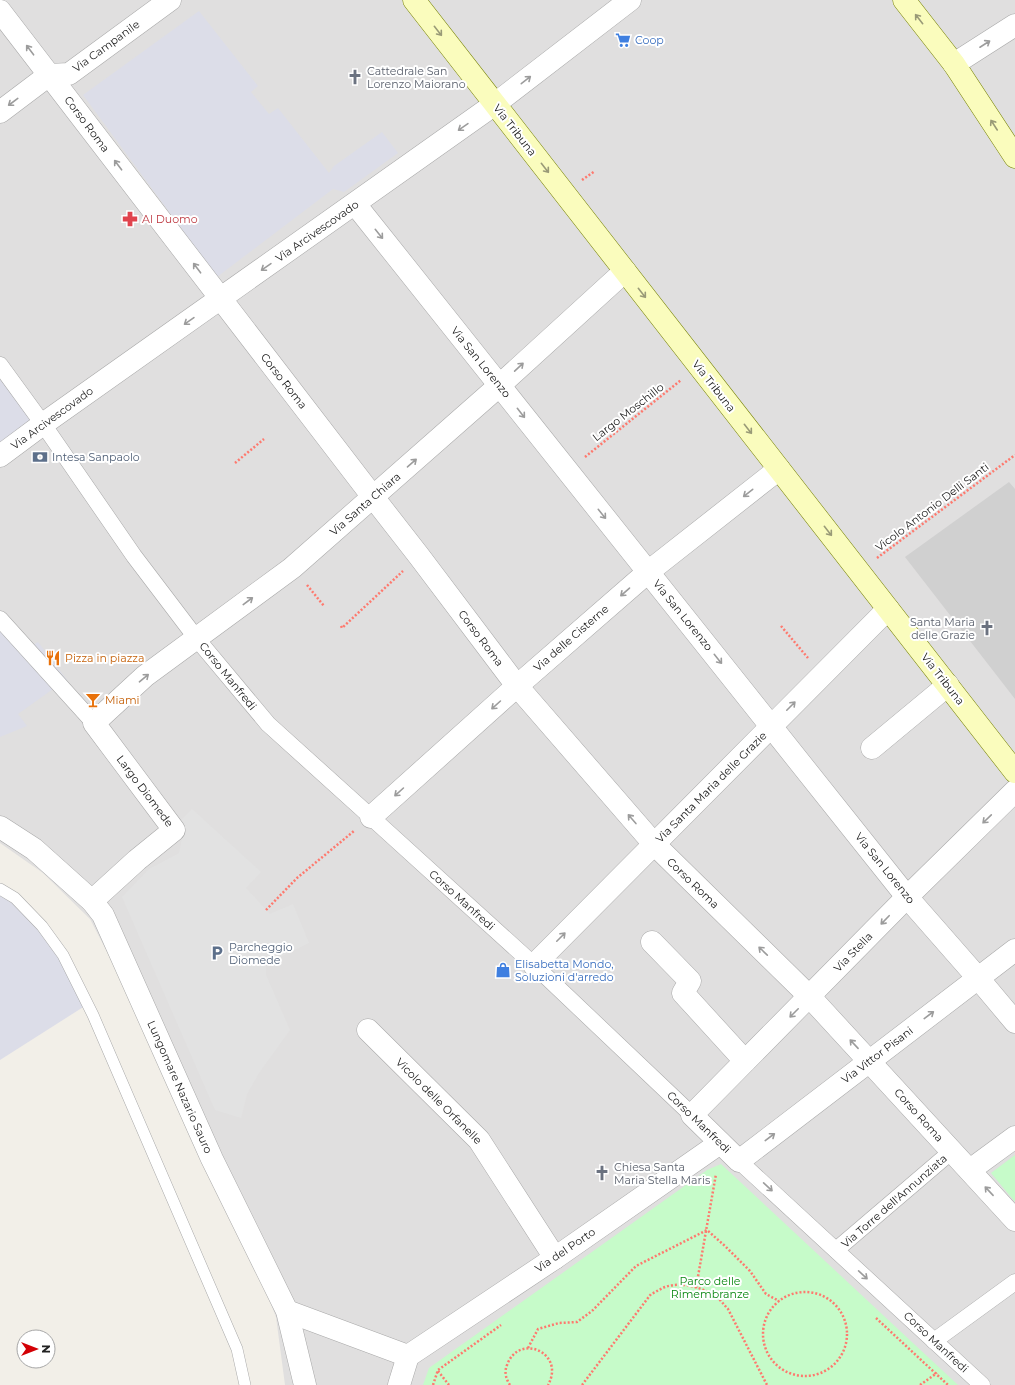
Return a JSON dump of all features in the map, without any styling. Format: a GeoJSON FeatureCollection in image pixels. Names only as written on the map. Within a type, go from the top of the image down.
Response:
{"type":"FeatureCollection","features":[{"type":"Feature","properties":{"kind":"main road","name":"Via Tribuna"},"geometry":{"type":"LineString","coordinates":[[414,0],[1015,772]]}},
{"type":"Feature","properties":{"kind":"main road"},"geometry":{"type":"LineString","coordinates":[[904,0],[954,64],[1015,158]]}},
{"type":"Feature","properties":{"kind":"street","name":"Via Campanile"},"geometry":{"type":"LineString","coordinates":[[49,75],[69,74],[170,0]]}},
{"type":"Feature","properties":{"kind":"street","name":"Via Arcivescovado"},"geometry":{"type":"LineString","coordinates":[[0,456],[495,104],[630,0]]}},
{"type":"Feature","properties":{"kind":"street","name":"Corso Roma"},"geometry":{"type":"LineString","coordinates":[[0,11],[419,556],[517,686],[654,844],[810,997],[1015,1220]]}},
{"type":"Feature","properties":{"kind":"street"},"geometry":{"type":"LineString","coordinates":[[954,64],[1015,25]]}},
{"type":"Feature","properties":{"kind":"street"},"geometry":{"type":"LineString","coordinates":[[0,112],[49,75]]}},
{"type":"Feature","properties":{"kind":"street","name":"Via San Lorenzo"},"geometry":{"type":"LineString","coordinates":[[355,204],[907,897],[1015,1022]]}},
{"type":"Feature","properties":{"kind":"street","name":"Via Santa Chiara"},"geometry":{"type":"LineString","coordinates":[[94,723],[145,676],[292,568],[500,385],[625,271]]}},
{"type":"Feature","properties":{"kind":"street","name":"Corso Manfredi"},"geometry":{"type":"LineString","coordinates":[[0,365],[43,424],[134,556],[197,639],[268,724],[534,965],[739,1161],[982,1385]]}},
{"type":"Feature","properties":{"kind":"street","name":"Via delle Cisterne"},"geometry":{"type":"LineString","coordinates":[[371,817],[517,686],[648,572],[779,469]]}},
{"type":"Feature","properties":{"kind":"street","name":"Via Santa Maria delle Grazie"},"geometry":{"type":"LineString","coordinates":[[534,965],[888,609]]}},
{"type":"Feature","properties":{"kind":"street"},"geometry":{"type":"LineString","coordinates":[[0,619],[94,723]]}},
{"type":"Feature","properties":{"kind":"street"},"geometry":{"type":"LineString","coordinates":[[872,748],[948,685]]}},
{"type":"Feature","properties":{"kind":"street","name":"Largo Diomede"},"geometry":{"type":"LineString","coordinates":[[92,900],[137,860],[174,830],[94,723]]}},
{"type":"Feature","properties":{"kind":"street","name":"Via Stella"},"geometry":{"type":"LineString","coordinates":[[692,1115],[907,897],[1015,791]]}},
{"type":"Feature","properties":{"kind":"street","name":"Lungomare Nazario Sauro"},"geometry":{"type":"LineString","coordinates":[[0,827],[34,849],[92,900],[102,915],[212,1159],[287,1311],[305,1385]]}},
{"type":"Feature","properties":{"kind":"street"},"geometry":{"type":"LineString","coordinates":[[652,942],[690,981],[683,994],[746,1061]]}},
{"type":"Feature","properties":{"kind":"street","name":"Via Vittor Pisani"},"geometry":{"type":"LineString","coordinates":[[739,1161],[1015,950]]}},
{"type":"Feature","properties":{"kind":"street","name":"Vicolo delle Orfanelle"},"geometry":{"type":"LineString","coordinates":[[368,1030],[479,1140],[555,1258]]}},
{"type":"Feature","properties":{"kind":"street"},"geometry":{"type":"LineString","coordinates":[[970,1170],[1015,1137]]}},
{"type":"Feature","properties":{"kind":"street","name":"Via del Porto"},"geometry":{"type":"LineString","coordinates":[[408,1356],[555,1258],[720,1143]]}},
{"type":"Feature","properties":{"kind":"street","name":"Via Torre dell'Annunziata"},"geometry":{"type":"LineString","coordinates":[[836,1250],[952,1151]]}},
{"type":"Feature","properties":{"kind":"street"},"geometry":{"type":"LineString","coordinates":[[934,1340],[1015,1282]]}},
{"type":"Feature","properties":{"kind":"street"},"geometry":{"type":"LineString","coordinates":[[287,1311],[408,1356],[399,1385]]}},
{"type":"Feature","properties":{"kind":"lane"},"geometry":{"type":"LineString","coordinates":[[0,889],[14,898],[42,926],[63,955],[74,976],[96,1022],[236,1349],[245,1385]]}},
{"type":"Feature","properties":{"kind":"path","name":"Largo Moschillo"},"geometry":{"type":"LineString","coordinates":[[568,471],[699,366]]}},
{"type":"Feature","properties":{"kind":"path"},"geometry":{"type":"LineString","coordinates":[[234,463],[264,439]]}},
{"type":"Feature","properties":{"kind":"path","name":"Vicolo Antonio Delli Santi"},"geometry":{"type":"LineString","coordinates":[[859,571],[1015,455]]}},
{"type":"Feature","properties":{"kind":"path"},"geometry":{"type":"LineString","coordinates":[[341,627],[419,556]]}},
{"type":"Feature","properties":{"kind":"path"},"geometry":{"type":"LineString","coordinates":[[781,626],[823,675]]}},
{"type":"Feature","properties":{"kind":"path"},"geometry":{"type":"LineString","coordinates":[[266,910],[298,878],[371,817]]}},
{"type":"Feature","properties":{"kind":"path"},"geometry":{"type":"LineString","coordinates":[[696,1288],[717,1170]]}},
{"type":"Feature","properties":{"kind":"path"},"geometry":{"type":"LineString","coordinates":[[707,1230],[750,1272],[766,1294],[779,1301]]}},
{"type":"Feature","properties":{"kind":"path"},"geometry":{"type":"LineString","coordinates":[[528,1348],[538,1329],[559,1323],[577,1322],[592,1310],[636,1266],[707,1230]]}},
{"type":"Feature","properties":{"kind":"path"},"geometry":{"type":"LineString","coordinates":[[582,1385],[651,1294],[666,1287],[678,1285],[696,1288],[719,1299],[728,1309],[768,1385]]}},
{"type":"Feature","properties":{"kind":"path"},"geometry":{"type":"LineString","coordinates":[[805,1292],[818,1294],[831,1301],[840,1311],[846,1324],[847,1338],[844,1351],[836,1363],[825,1372],[812,1376],[798,1376],[785,1372],[774,1363],[766,1351],[762,1338],[764,1324],[769,1311],[779,1301],[791,1294],[805,1292]]}},
{"type":"Feature","properties":{"kind":"path"},"geometry":{"type":"LineString","coordinates":[[510,1385],[506,1376],[506,1368],[509,1360],[513,1354],[528,1348],[543,1352],[552,1365],[553,1373],[548,1385]]}},
{"type":"Feature","properties":{"kind":"path"},"geometry":{"type":"LineString","coordinates":[[438,1370],[450,1385]]}},
{"type":"Feature","properties":{"kind":"shaded area"},"geometry":{"type":"Polygon","coordinates":[[[0,0],[1015,0],[1015,1385],[285,1385],[276,1317],[216,1163],[90,919],[43,873],[0,843],[0,0]]]}},
{"type":"Feature","properties":{"kind":"shaded area"},"geometry":{"type":"Polygon","coordinates":[[[199,11],[258,86],[251,92],[269,114],[278,108],[329,173],[334,166],[382,132],[398,153],[344,192],[333,189],[217,277],[83,95],[199,11]]]}},
{"type":"Feature","properties":{"kind":"shaded area"},"geometry":{"type":"Polygon","coordinates":[[[0,365],[43,424],[0,456],[0,365]]]}},
{"type":"Feature","properties":{"kind":"shaded area","name":"Santa Maria delle Grazie"},"geometry":{"type":"Polygon","coordinates":[[[1009,482],[1015,489],[1015,699],[905,557],[1009,482]]]}},
{"type":"Feature","properties":{"kind":"shaded area"},"geometry":{"type":"Polygon","coordinates":[[[0,612],[30,647],[38,642],[67,680],[18,714],[27,726],[0,737],[0,612]]]}},
{"type":"Feature","properties":{"kind":"shaded area","name":"Parcheggio Diomede"},"geometry":{"type":"Polygon","coordinates":[[[192,809],[261,872],[246,888],[270,914],[293,904],[309,943],[266,964],[266,975],[290,1030],[259,1073],[247,1094],[241,1118],[215,1110],[122,897],[149,869],[179,853],[183,834],[180,821],[192,809]]]}},
{"type":"Feature","properties":{"kind":"shaded area"},"geometry":{"type":"Polygon","coordinates":[[[0,889],[42,926],[88,1004],[0,1060],[0,889]]]}},
{"type":"Feature","properties":{"kind":"green space"},"geometry":{"type":"Polygon","coordinates":[[[1015,1155],[1015,1202],[991,1173],[1015,1155]]]}},
{"type":"Feature","properties":{"kind":"green space","name":"Parco delle Rimembranze"},"geometry":{"type":"Polygon","coordinates":[[[721,1164],[958,1385],[423,1385],[429,1368],[707,1170],[721,1164]]]}},
{"type":"Feature","properties":{"kind":"place","name":"Coop"},"geometry":{"type":"Point","coordinates":[623,40]}},
{"type":"Feature","properties":{"kind":"place","name":"Cattedrale San Lorenzo Maiorano"},"geometry":{"type":"Point","coordinates":[355,77]}},
{"type":"Feature","properties":{"kind":"place","name":"Al Duomo"},"geometry":{"type":"Point","coordinates":[130,219]}},
{"type":"Feature","properties":{"kind":"place","name":"Intesa Sanpaolo"},"geometry":{"type":"Point","coordinates":[40,457]}},
{"type":"Feature","properties":{"kind":"place","name":"Santa Maria delle Grazie"},"geometry":{"type":"Point","coordinates":[987,628]}},
{"type":"Feature","properties":{"kind":"place","name":"Pizza in piazza"},"geometry":{"type":"Point","coordinates":[53,658]}},
{"type":"Feature","properties":{"kind":"place","name":"Miami"},"geometry":{"type":"Point","coordinates":[93,700]}},
{"type":"Feature","properties":{"kind":"place","name":"Parcheggio Diomede"},"geometry":{"type":"Point","coordinates":[217,953]}},
{"type":"Feature","properties":{"kind":"place","name":"Elisabetta Mondo, Soluzioni d'arredo"},"geometry":{"type":"Point","coordinates":[503,970]}},
{"type":"Feature","properties":{"kind":"place","name":"Chiesa Santa Maria Stella Maris"},"geometry":{"type":"Point","coordinates":[602,1173]}}]}
